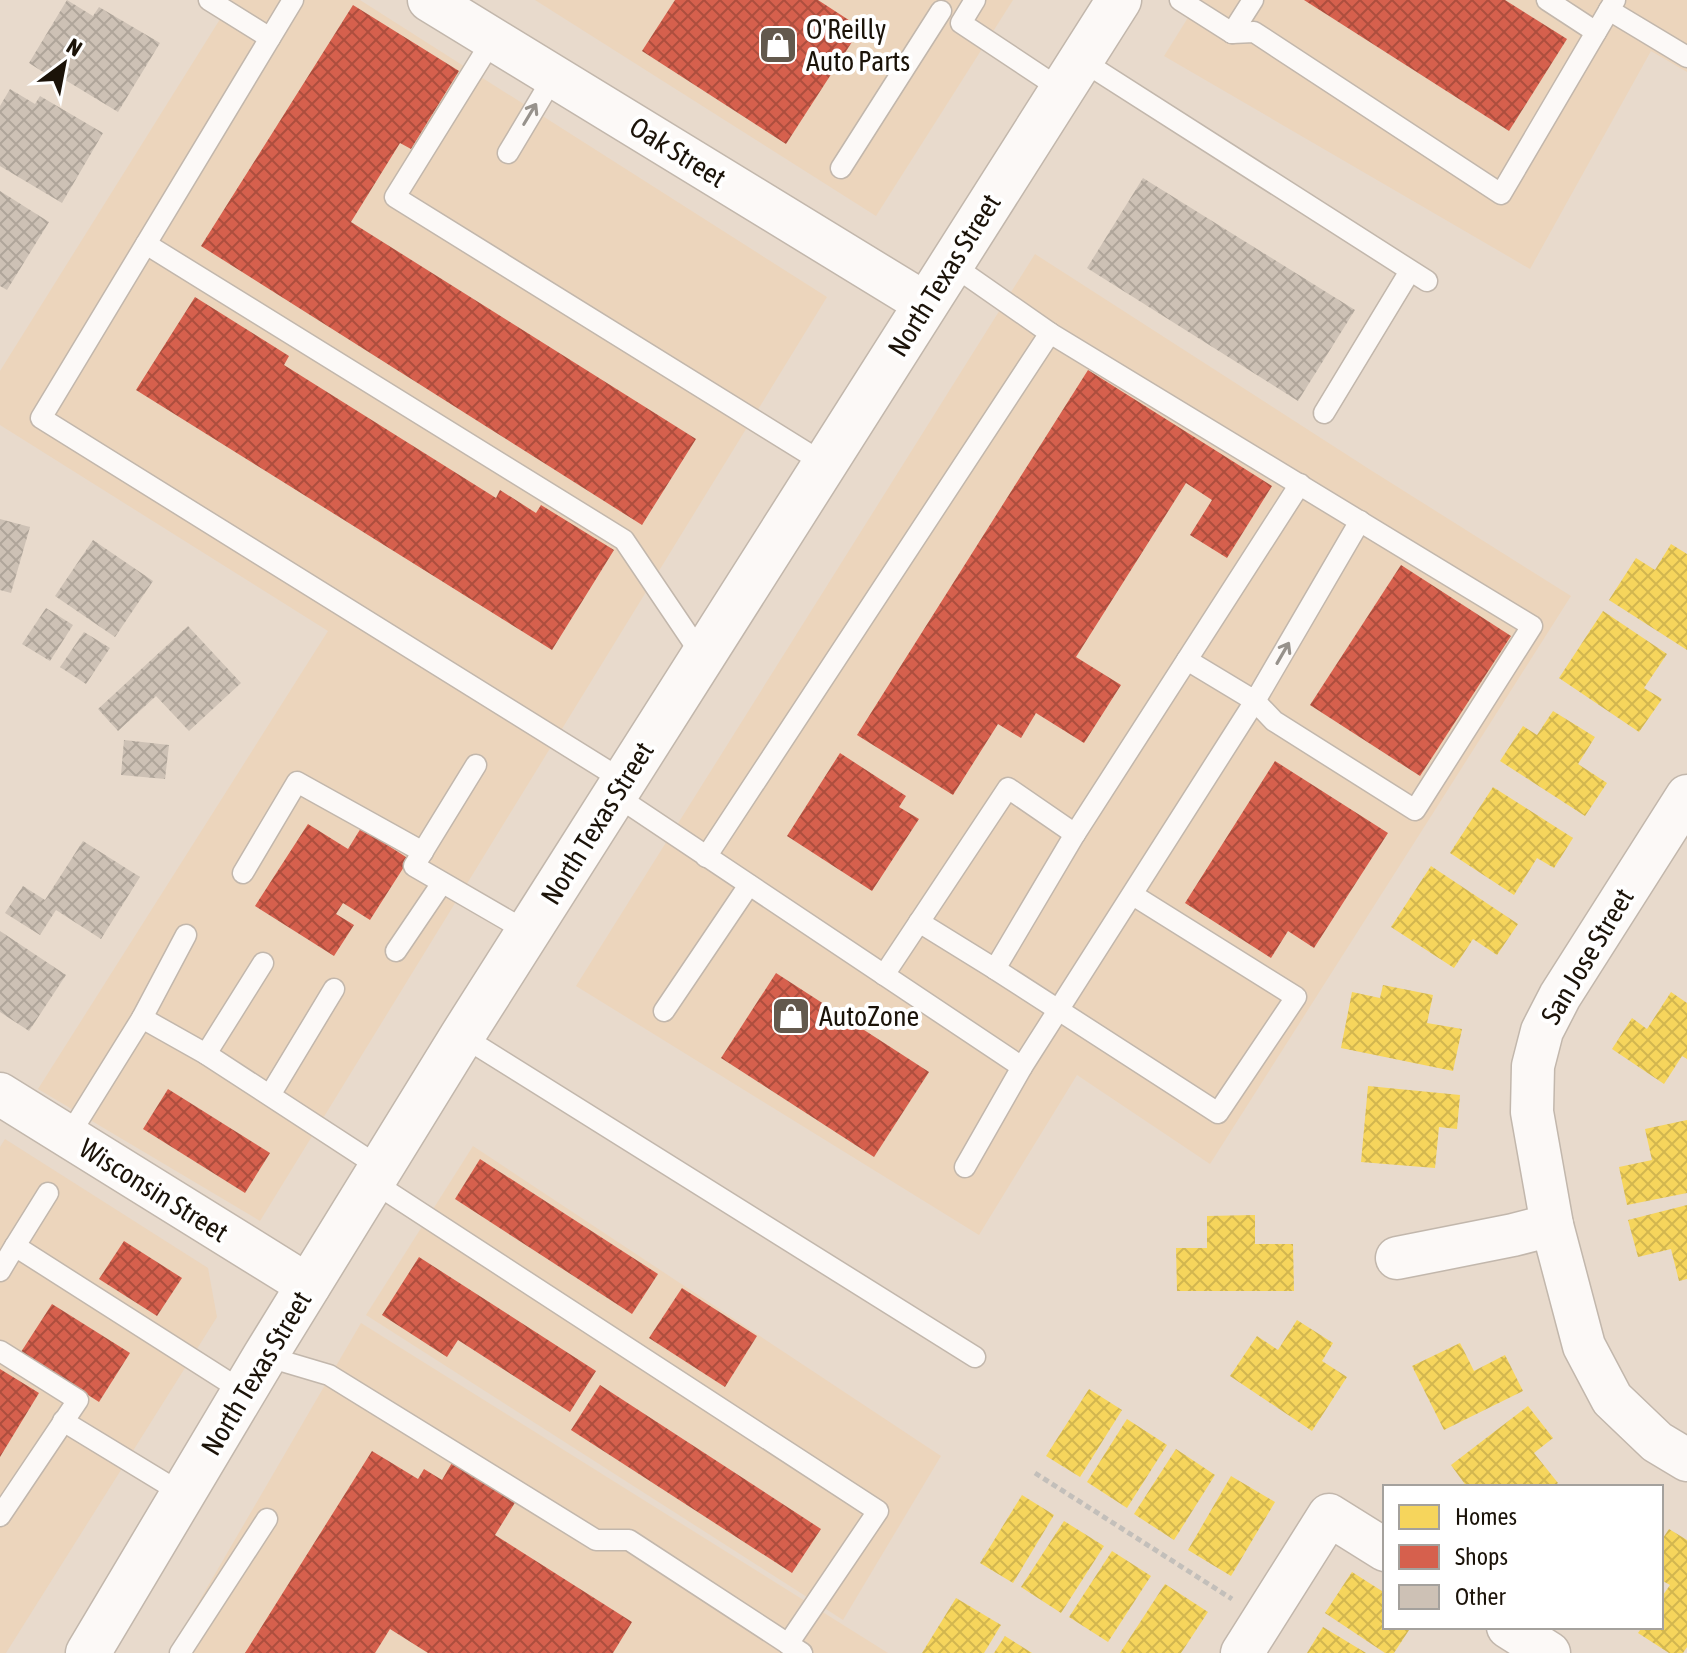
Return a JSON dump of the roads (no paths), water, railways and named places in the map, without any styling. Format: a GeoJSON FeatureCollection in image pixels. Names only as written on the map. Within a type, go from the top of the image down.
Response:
{"type":"FeatureCollection","features":[{"type":"Feature","properties":{"kind":"main road","name":"North Texas Street"},"geometry":{"type":"LineString","coordinates":[[88,1653],[462,1036],[1119,0]]}},
{"type":"Feature","properties":{"kind":"street","name":"Oak Street"},"geometry":{"type":"LineString","coordinates":[[429,0],[476,24],[554,76],[926,304]]}},
{"type":"Feature","properties":{"kind":"street","name":"San Jose Street"},"geometry":{"type":"LineString","coordinates":[[1687,796],[1560,996],[1542,1031],[1533,1066],[1532,1112],[1552,1225],[1584,1346],[1612,1399],[1657,1442],[1687,1460]]}},
{"type":"Feature","properties":{"kind":"street","name":"Wisconsin Street"},"geometry":{"type":"LineString","coordinates":[[0,1094],[309,1286]]}},
{"type":"Feature","properties":{"kind":"street"},"geometry":{"type":"LineString","coordinates":[[1397,1258],[1552,1225]]}},
{"type":"Feature","properties":{"kind":"street"},"geometry":{"type":"LineString","coordinates":[[1253,1636],[1329,1515],[1383,1549]]}},
{"type":"Feature","properties":{"kind":"street"},"geometry":{"type":"LineString","coordinates":[[1511,1629],[1549,1653]]}},
{"type":"Feature","properties":{"kind":"lane"},"geometry":{"type":"LineString","coordinates":[[209,0],[270,38]]}},
{"type":"Feature","properties":{"kind":"lane"},"geometry":{"type":"LineString","coordinates":[[293,0],[41,418],[619,788],[706,857],[1022,1067]]}},
{"type":"Feature","properties":{"kind":"lane"},"geometry":{"type":"LineString","coordinates":[[961,23],[975,0]]}},
{"type":"Feature","properties":{"kind":"lane"},"geometry":{"type":"LineString","coordinates":[[1180,0],[1232,33],[1254,32],[1501,194],[1612,5],[1687,57]]}},
{"type":"Feature","properties":{"kind":"lane"},"geometry":{"type":"LineString","coordinates":[[1232,33],[1253,0]]}},
{"type":"Feature","properties":{"kind":"lane"},"geometry":{"type":"LineString","coordinates":[[1547,0],[1596,32]]}},
{"type":"Feature","properties":{"kind":"lane"},"geometry":{"type":"LineString","coordinates":[[841,168],[933,5],[961,23],[1072,75],[1418,276],[1324,413]]}},
{"type":"Feature","properties":{"kind":"lane"},"geometry":{"type":"LineString","coordinates":[[476,24],[446,115],[395,197],[825,464]]}},
{"type":"Feature","properties":{"kind":"lane"},"geometry":{"type":"LineString","coordinates":[[508,153],[554,76]]}},
{"type":"Feature","properties":{"kind":"lane"},"geometry":{"type":"LineString","coordinates":[[146,244],[624,540],[703,657]]}},
{"type":"Feature","properties":{"kind":"lane"},"geometry":{"type":"LineString","coordinates":[[951,264],[1050,333],[1532,626],[1415,810],[1274,721],[1255,701],[1187,660]]}},
{"type":"Feature","properties":{"kind":"lane"},"geometry":{"type":"LineString","coordinates":[[706,857],[1050,333]]}},
{"type":"Feature","properties":{"kind":"lane"},"geometry":{"type":"LineString","coordinates":[[995,969],[1075,834],[1300,484]]}},
{"type":"Feature","properties":{"kind":"lane"},"geometry":{"type":"LineString","coordinates":[[965,1167],[1022,1067],[1255,701],[1360,521]]}},
{"type":"Feature","properties":{"kind":"lane"},"geometry":{"type":"LineString","coordinates":[[476,765],[414,866],[528,932]]}},
{"type":"Feature","properties":{"kind":"lane"},"geometry":{"type":"LineString","coordinates":[[243,873],[297,782],[423,852]]}},
{"type":"Feature","properties":{"kind":"lane"},"geometry":{"type":"LineString","coordinates":[[884,975],[1008,788],[1075,834]]}},
{"type":"Feature","properties":{"kind":"lane"},"geometry":{"type":"LineString","coordinates":[[396,951],[442,883]]}},
{"type":"Feature","properties":{"kind":"lane"},"geometry":{"type":"LineString","coordinates":[[664,1011],[749,885]]}},
{"type":"Feature","properties":{"kind":"lane"},"geometry":{"type":"LineString","coordinates":[[919,922],[1218,1113],[1296,997],[1133,895]]}},
{"type":"Feature","properties":{"kind":"lane"},"geometry":{"type":"LineString","coordinates":[[68,1137],[142,1018],[186,935]]}},
{"type":"Feature","properties":{"kind":"lane"},"geometry":{"type":"LineString","coordinates":[[206,1054],[263,963]]}},
{"type":"Feature","properties":{"kind":"lane"},"geometry":{"type":"LineString","coordinates":[[270,1095],[334,989]]}},
{"type":"Feature","properties":{"kind":"lane"},"geometry":{"type":"LineString","coordinates":[[15,1246],[255,1374],[329,1375],[596,1540],[629,1540],[795,1648],[878,1511],[377,1175],[270,1095],[142,1018]]}},
{"type":"Feature","properties":{"kind":"lane"},"geometry":{"type":"LineString","coordinates":[[462,1036],[975,1357]]}},
{"type":"Feature","properties":{"kind":"lane"},"geometry":{"type":"LineString","coordinates":[[0,1271],[48,1193]]}},
{"type":"Feature","properties":{"kind":"lane"},"geometry":{"type":"LineString","coordinates":[[0,1351],[78,1400],[0,1516]]}},
{"type":"Feature","properties":{"kind":"lane"},"geometry":{"type":"LineString","coordinates":[[63,1421],[183,1494]]}},
{"type":"Feature","properties":{"kind":"lane"},"geometry":{"type":"LineString","coordinates":[[180,1653],[267,1519]]}},
{"type":"Feature","properties":{"kind":"place","name":"O'Reilly Auto Parts"},"geometry":{"type":"Point","coordinates":[778,45]}},
{"type":"Feature","properties":{"kind":"place","name":"AutoZone"},"geometry":{"type":"Point","coordinates":[791,1016]}}]}
